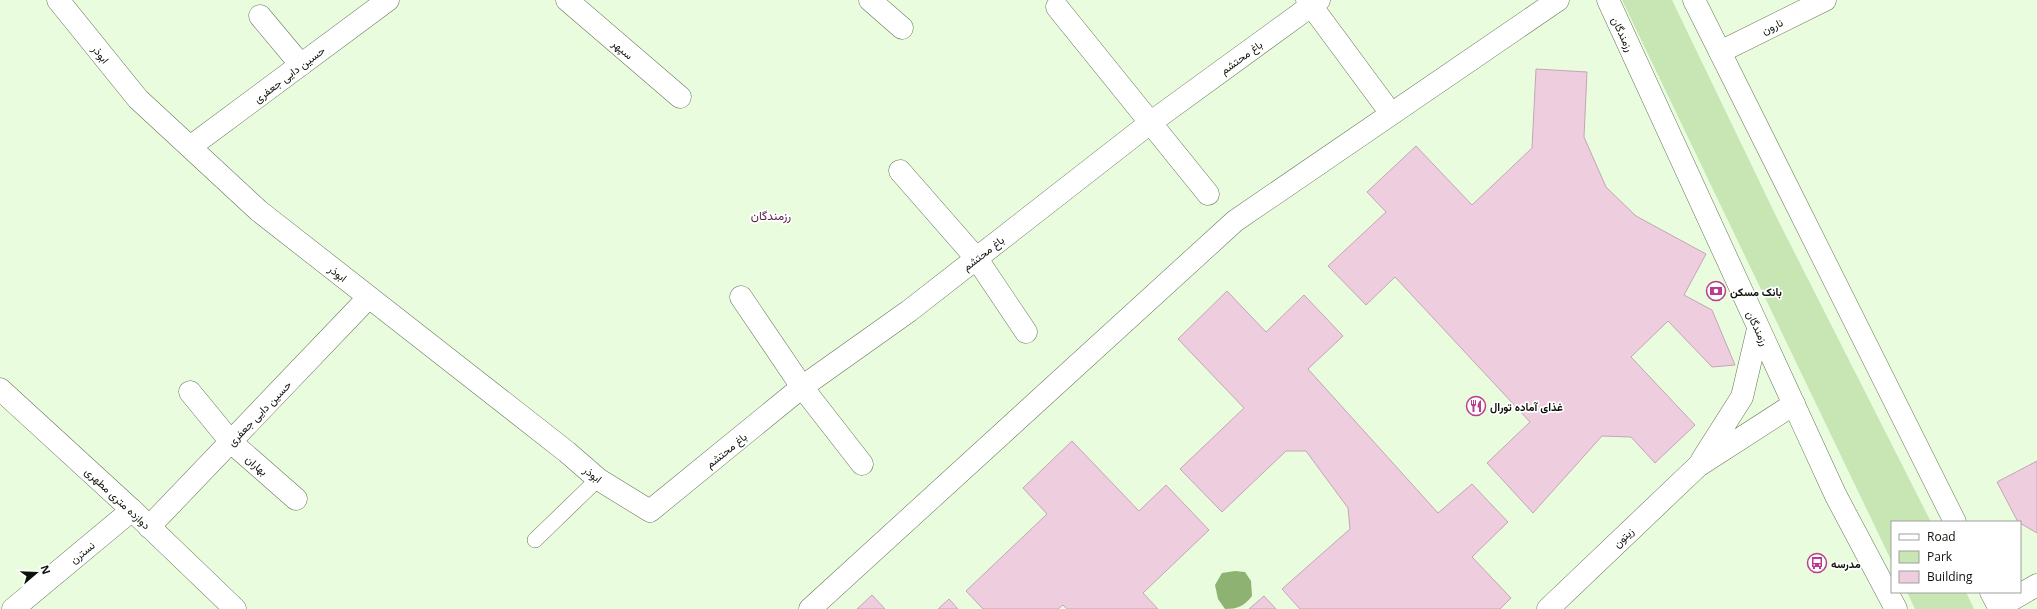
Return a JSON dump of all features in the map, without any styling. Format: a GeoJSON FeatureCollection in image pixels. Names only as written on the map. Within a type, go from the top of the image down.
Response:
{"type":"FeatureCollection","features":[{"type":"Feature","properties":{"kind":"street","name":"ابوذر"},"geometry":{"type":"LineString","coordinates":[[58,0],[138,99],[259,211],[567,452],[598,479],[650,511]]}},
{"type":"Feature","properties":{"kind":"street","name":"سپهر"},"geometry":{"type":"LineString","coordinates":[[567,0],[680,97]]}},
{"type":"Feature","properties":{"kind":"street"},"geometry":{"type":"LineString","coordinates":[[870,0],[902,28]]}},
{"type":"Feature","properties":{"kind":"street"},"geometry":{"type":"LineString","coordinates":[[810,609],[1235,221],[1558,0]]}},
{"type":"Feature","properties":{"kind":"street","name":"رزمندگان"},"geometry":{"type":"LineString","coordinates":[[1608,0],[1836,496],[1896,609]]}},
{"type":"Feature","properties":{"kind":"street"},"geometry":{"type":"LineString","coordinates":[[1694,0],[1954,521]]}},
{"type":"Feature","properties":{"kind":"street","name":"نارون"},"geometry":{"type":"LineString","coordinates":[[1720,52],[1825,0]]}},
{"type":"Feature","properties":{"kind":"street","name":"حسین دایی جعفری"},"geometry":{"type":"LineString","coordinates":[[190,147],[301,65],[384,1]]}},
{"type":"Feature","properties":{"kind":"street"},"geometry":{"type":"LineString","coordinates":[[1313,2],[1384,104]]}},
{"type":"Feature","properties":{"kind":"street","name":"باغ محتشم"},"geometry":{"type":"LineString","coordinates":[[650,511],[802,387],[977,259],[1150,123],[1313,2]]}},
{"type":"Feature","properties":{"kind":"street"},"geometry":{"type":"LineString","coordinates":[[1057,8],[1208,194]]}},
{"type":"Feature","properties":{"kind":"street"},"geometry":{"type":"LineString","coordinates":[[260,16],[301,65]]}},
{"type":"Feature","properties":{"kind":"street"},"geometry":{"type":"LineString","coordinates":[[900,171],[977,259],[1026,332]]}},
{"type":"Feature","properties":{"kind":"street"},"geometry":{"type":"LineString","coordinates":[[741,297],[802,387],[862,464]]}},
{"type":"Feature","properties":{"kind":"street","name":"حسین دایی جعفری"},"geometry":{"type":"LineString","coordinates":[[149,527],[369,298]]}},
{"type":"Feature","properties":{"kind":"street"},"geometry":{"type":"LineString","coordinates":[[1698,466],[1742,397],[1758,328]]}},
{"type":"Feature","properties":{"kind":"street","name":"دوازده متری مطهری"},"geometry":{"type":"LineString","coordinates":[[0,390],[132,510],[235,609]]}},
{"type":"Feature","properties":{"kind":"street","name":"بهاران"},"geometry":{"type":"LineString","coordinates":[[190,392],[231,442],[296,499]]}},
{"type":"Feature","properties":{"kind":"street"},"geometry":{"type":"LineString","coordinates":[[1698,466],[1794,404]]}},
{"type":"Feature","properties":{"kind":"street","name":"زیتون"},"geometry":{"type":"LineString","coordinates":[[1548,609],[1698,466]]}},
{"type":"Feature","properties":{"kind":"street","name":"نسترن"},"geometry":{"type":"LineString","coordinates":[[13,609],[132,510]]}},
{"type":"Feature","properties":{"kind":"street"},"geometry":{"type":"LineString","coordinates":[[2021,592],[2037,585]]}},
{"type":"Feature","properties":{"kind":"street"},"geometry":{"type":"LineString","coordinates":[[1997,603],[2019,593]]}},
{"type":"Feature","properties":{"kind":"lane"},"geometry":{"type":"LineString","coordinates":[[535,540],[598,479]]}},
{"type":"Feature","properties":{"kind":"green space"},"geometry":{"type":"Polygon","coordinates":[[[1622,0],[1672,0],[1777,218],[1930,521],[1891,521],[1891,560],[1622,0]]]}},
{"type":"Feature","properties":{"kind":"green space"},"geometry":{"type":"Polygon","coordinates":[[[1907,593],[1966,593],[1974,609],[1915,609],[1907,593]]]}},
{"type":"Feature","properties":{"kind":"shaded area"},"geometry":{"type":"Polygon","coordinates":[[[1235,571],[1245,572],[1251,581],[1252,596],[1240,606],[1225,609],[1218,599],[1215,585],[1222,573],[1235,571]]]}},
{"type":"Feature","properties":{"kind":"building"},"geometry":{"type":"Polygon","coordinates":[[[1536,69],[1587,72],[1584,137],[1606,187],[1636,216],[1706,254],[1684,295],[1712,310],[1735,365],[1712,367],[1668,321],[1631,357],[1695,425],[1655,463],[1631,437],[1602,436],[1533,513],[1487,463],[1530,422],[1395,277],[1366,305],[1328,266],[1386,212],[1367,192],[1416,146],[1472,205],[1532,148],[1536,69]]]}},
{"type":"Feature","properties":{"kind":"building"},"geometry":{"type":"Polygon","coordinates":[[[1227,291],[1266,332],[1304,295],[1343,336],[1308,369],[1438,513],[1472,484],[1508,522],[1472,557],[1511,598],[1500,609],[1300,609],[1282,589],[1350,529],[1348,508],[1306,451],[1286,451],[1222,512],[1180,469],[1244,408],[1178,339],[1227,291]]]}},
{"type":"Feature","properties":{"kind":"building"},"geometry":{"type":"Polygon","coordinates":[[[1072,441],[1139,511],[1166,485],[1209,530],[1143,593],[1158,609],[1067,609],[1063,605],[1058,609],[983,609],[966,591],[1047,514],[1023,488],[1072,441]]]}},
{"type":"Feature","properties":{"kind":"building"},"geometry":{"type":"Polygon","coordinates":[[[2037,461],[2037,533],[2021,524],[2021,521],[2017,521],[1997,482],[2037,461]]]}},
{"type":"Feature","properties":{"kind":"building"},"geometry":{"type":"Polygon","coordinates":[[[872,595],[885,609],[857,609],[872,595]]]}},
{"type":"Feature","properties":{"kind":"building"},"geometry":{"type":"Polygon","coordinates":[[[1264,596],[1276,609],[1249,609],[1264,596]]]}},
{"type":"Feature","properties":{"kind":"building"},"geometry":{"type":"Polygon","coordinates":[[[949,599],[958,609],[938,609],[949,599]]]}},
{"type":"Feature","properties":{"kind":"place","name":"بانک مسکن"},"geometry":{"type":"Point","coordinates":[1716,291]}},
{"type":"Feature","properties":{"kind":"place","name":"غذای آماده تورال"},"geometry":{"type":"Point","coordinates":[1476,406]}},
{"type":"Feature","properties":{"kind":"place","name":"مدرسه"},"geometry":{"type":"Point","coordinates":[1817,563]}},
{"type":"Feature","properties":{"kind":"district","name":"رزمندگان"},"geometry":{"type":"Point","coordinates":[771,215]}}]}
